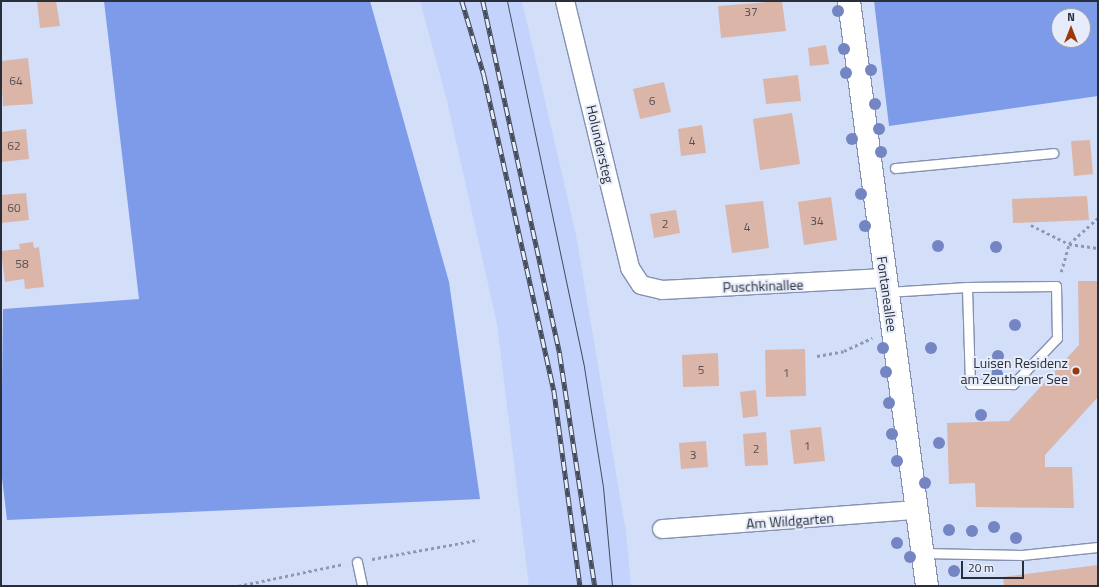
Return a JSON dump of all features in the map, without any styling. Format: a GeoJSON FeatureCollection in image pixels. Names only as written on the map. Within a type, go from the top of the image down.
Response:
{"type":"FeatureCollection","features":[{"type":"Feature","properties":{"kind":"main road","name":"Fontaneallee"},"geometry":{"type":"LineString","coordinates":[[849,1],[927,586]]}},
{"type":"Feature","properties":{"kind":"street","name":"Holundersteg"},"geometry":{"type":"LineString","coordinates":[[565,1],[630,268],[641,284]]}},
{"type":"Feature","properties":{"kind":"street","name":"Puschkinallee"},"geometry":{"type":"LineString","coordinates":[[641,284],[662,290],[886,285]]}},
{"type":"Feature","properties":{"kind":"street","name":"Am Wildgarten"},"geometry":{"type":"LineString","coordinates":[[662,529],[917,510]]}},
{"type":"Feature","properties":{"kind":"lane"},"geometry":{"type":"LineString","coordinates":[[895,168],[1053,153]]}},
{"type":"Feature","properties":{"kind":"lane"},"geometry":{"type":"LineString","coordinates":[[886,285],[967,287],[1056,286],[1057,338],[1013,384],[970,384],[967,287]]}},
{"type":"Feature","properties":{"kind":"lane"},"geometry":{"type":"LineString","coordinates":[[923,553],[1022,555],[1098,547]]}},
{"type":"Feature","properties":{"kind":"lane"},"geometry":{"type":"LineString","coordinates":[[357,562],[362,586]]}},
{"type":"Feature","properties":{"kind":"path"},"geometry":{"type":"LineString","coordinates":[[1056,286],[1069,244],[1098,218]]}},
{"type":"Feature","properties":{"kind":"path"},"geometry":{"type":"LineString","coordinates":[[1031,225],[1069,244],[1098,248]]}},
{"type":"Feature","properties":{"kind":"path"},"geometry":{"type":"LineString","coordinates":[[817,356],[844,351],[874,337]]}},
{"type":"Feature","properties":{"kind":"shaded area"},"geometry":{"type":"Polygon","coordinates":[[[104,1],[370,1],[449,282],[480,499],[7,520],[1,469],[3,309],[139,299],[104,1]]]}},
{"type":"Feature","properties":{"kind":"shaded area"},"geometry":{"type":"Polygon","coordinates":[[[420,1],[522,1],[576,235],[626,532],[631,586],[529,586],[497,324],[447,101],[420,1]]]}},
{"type":"Feature","properties":{"kind":"shaded area"},"geometry":{"type":"Polygon","coordinates":[[[874,1],[1098,1],[1098,96],[889,126],[874,1]]]}},
{"type":"Feature","properties":{"kind":"building"},"geometry":{"type":"Polygon","coordinates":[[[37,1],[56,1],[60,26],[40,28],[37,1]]]}},
{"type":"Feature","properties":{"kind":"building"},"geometry":{"type":"Polygon","coordinates":[[[782,1],[786,31],[721,38],[718,6],[782,1]]]}},
{"type":"Feature","properties":{"kind":"building"},"geometry":{"type":"Polygon","coordinates":[[[826,45],[829,64],[810,66],[808,48],[826,45]]]}},
{"type":"Feature","properties":{"kind":"building"},"geometry":{"type":"Polygon","coordinates":[[[28,58],[33,104],[3,106],[1,61],[28,58]]]}},
{"type":"Feature","properties":{"kind":"building"},"geometry":{"type":"Polygon","coordinates":[[[798,75],[801,101],[766,104],[763,79],[798,75]]]}},
{"type":"Feature","properties":{"kind":"building"},"geometry":{"type":"Polygon","coordinates":[[[664,82],[671,112],[640,119],[633,89],[664,82]]]}},
{"type":"Feature","properties":{"kind":"building"},"geometry":{"type":"Polygon","coordinates":[[[792,113],[800,164],[760,170],[753,119],[792,113]]]}},
{"type":"Feature","properties":{"kind":"building"},"geometry":{"type":"Polygon","coordinates":[[[702,125],[706,153],[681,156],[678,129],[702,125]]]}},
{"type":"Feature","properties":{"kind":"building"},"geometry":{"type":"Polygon","coordinates":[[[26,129],[29,159],[1,162],[1,132],[26,129]]]}},
{"type":"Feature","properties":{"kind":"building"},"geometry":{"type":"Polygon","coordinates":[[[1090,140],[1093,174],[1074,176],[1071,141],[1090,140]]]}},
{"type":"Feature","properties":{"kind":"building"},"geometry":{"type":"Polygon","coordinates":[[[26,193],[29,220],[1,223],[1,195],[26,193]]]}},
{"type":"Feature","properties":{"kind":"building"},"geometry":{"type":"Polygon","coordinates":[[[1087,196],[1089,220],[1013,223],[1012,199],[1087,196]]]}},
{"type":"Feature","properties":{"kind":"building"},"geometry":{"type":"Polygon","coordinates":[[[831,197],[837,240],[804,245],[798,202],[831,197]]]}},
{"type":"Feature","properties":{"kind":"building"},"geometry":{"type":"Polygon","coordinates":[[[763,201],[769,248],[732,253],[725,205],[763,201]]]}},
{"type":"Feature","properties":{"kind":"building"},"geometry":{"type":"Polygon","coordinates":[[[676,210],[680,233],[654,238],[650,214],[676,210]]]}},
{"type":"Feature","properties":{"kind":"building"},"geometry":{"type":"Polygon","coordinates":[[[33,242],[34,248],[39,247],[44,287],[25,289],[24,279],[5,282],[1,251],[20,249],[19,244],[33,242]]]}},
{"type":"Feature","properties":{"kind":"building","name":"Luisen Residenz am Zeuthener See"},"geometry":{"type":"Polygon","coordinates":[[[1078,281],[1098,281],[1098,397],[1045,455],[1045,467],[1072,467],[1074,508],[976,507],[975,483],[949,484],[947,423],[1009,421],[1079,345],[1078,281]]]}},
{"type":"Feature","properties":{"kind":"building"},"geometry":{"type":"Polygon","coordinates":[[[805,349],[806,396],[766,397],[765,350],[805,349]]]}},
{"type":"Feature","properties":{"kind":"building"},"geometry":{"type":"Polygon","coordinates":[[[718,353],[719,386],[683,387],[682,355],[718,353]]]}},
{"type":"Feature","properties":{"kind":"building"},"geometry":{"type":"Polygon","coordinates":[[[756,390],[758,416],[743,418],[740,392],[756,390]]]}},
{"type":"Feature","properties":{"kind":"building"},"geometry":{"type":"Polygon","coordinates":[[[821,427],[825,461],[794,464],[790,430],[821,427]]]}},
{"type":"Feature","properties":{"kind":"building"},"geometry":{"type":"Polygon","coordinates":[[[766,432],[768,465],[745,466],[743,434],[766,432]]]}},
{"type":"Feature","properties":{"kind":"building"},"geometry":{"type":"Polygon","coordinates":[[[706,441],[708,467],[681,469],[679,443],[706,441]]]}},
{"type":"Feature","properties":{"kind":"building"},"geometry":{"type":"Polygon","coordinates":[[[1098,565],[1098,586],[1004,586],[1003,577],[1098,565]]]}},
{"type":"Feature","properties":{"kind":"tram line"},"geometry":{"type":"LineString","coordinates":[[507,1],[584,367],[603,487],[612,586]]}},
{"type":"Feature","properties":{"kind":"railway"},"geometry":{"type":"LineString","coordinates":[[462,1],[484,75],[554,390],[580,586]]}},
{"type":"Feature","properties":{"kind":"railway"},"geometry":{"type":"LineString","coordinates":[[483,1],[560,355],[595,586]]}},
{"type":"Feature","properties":{"kind":"place","name":"Luisen Residenz am Zeuthener See"},"geometry":{"type":"Point","coordinates":[1076,371]}}]}
